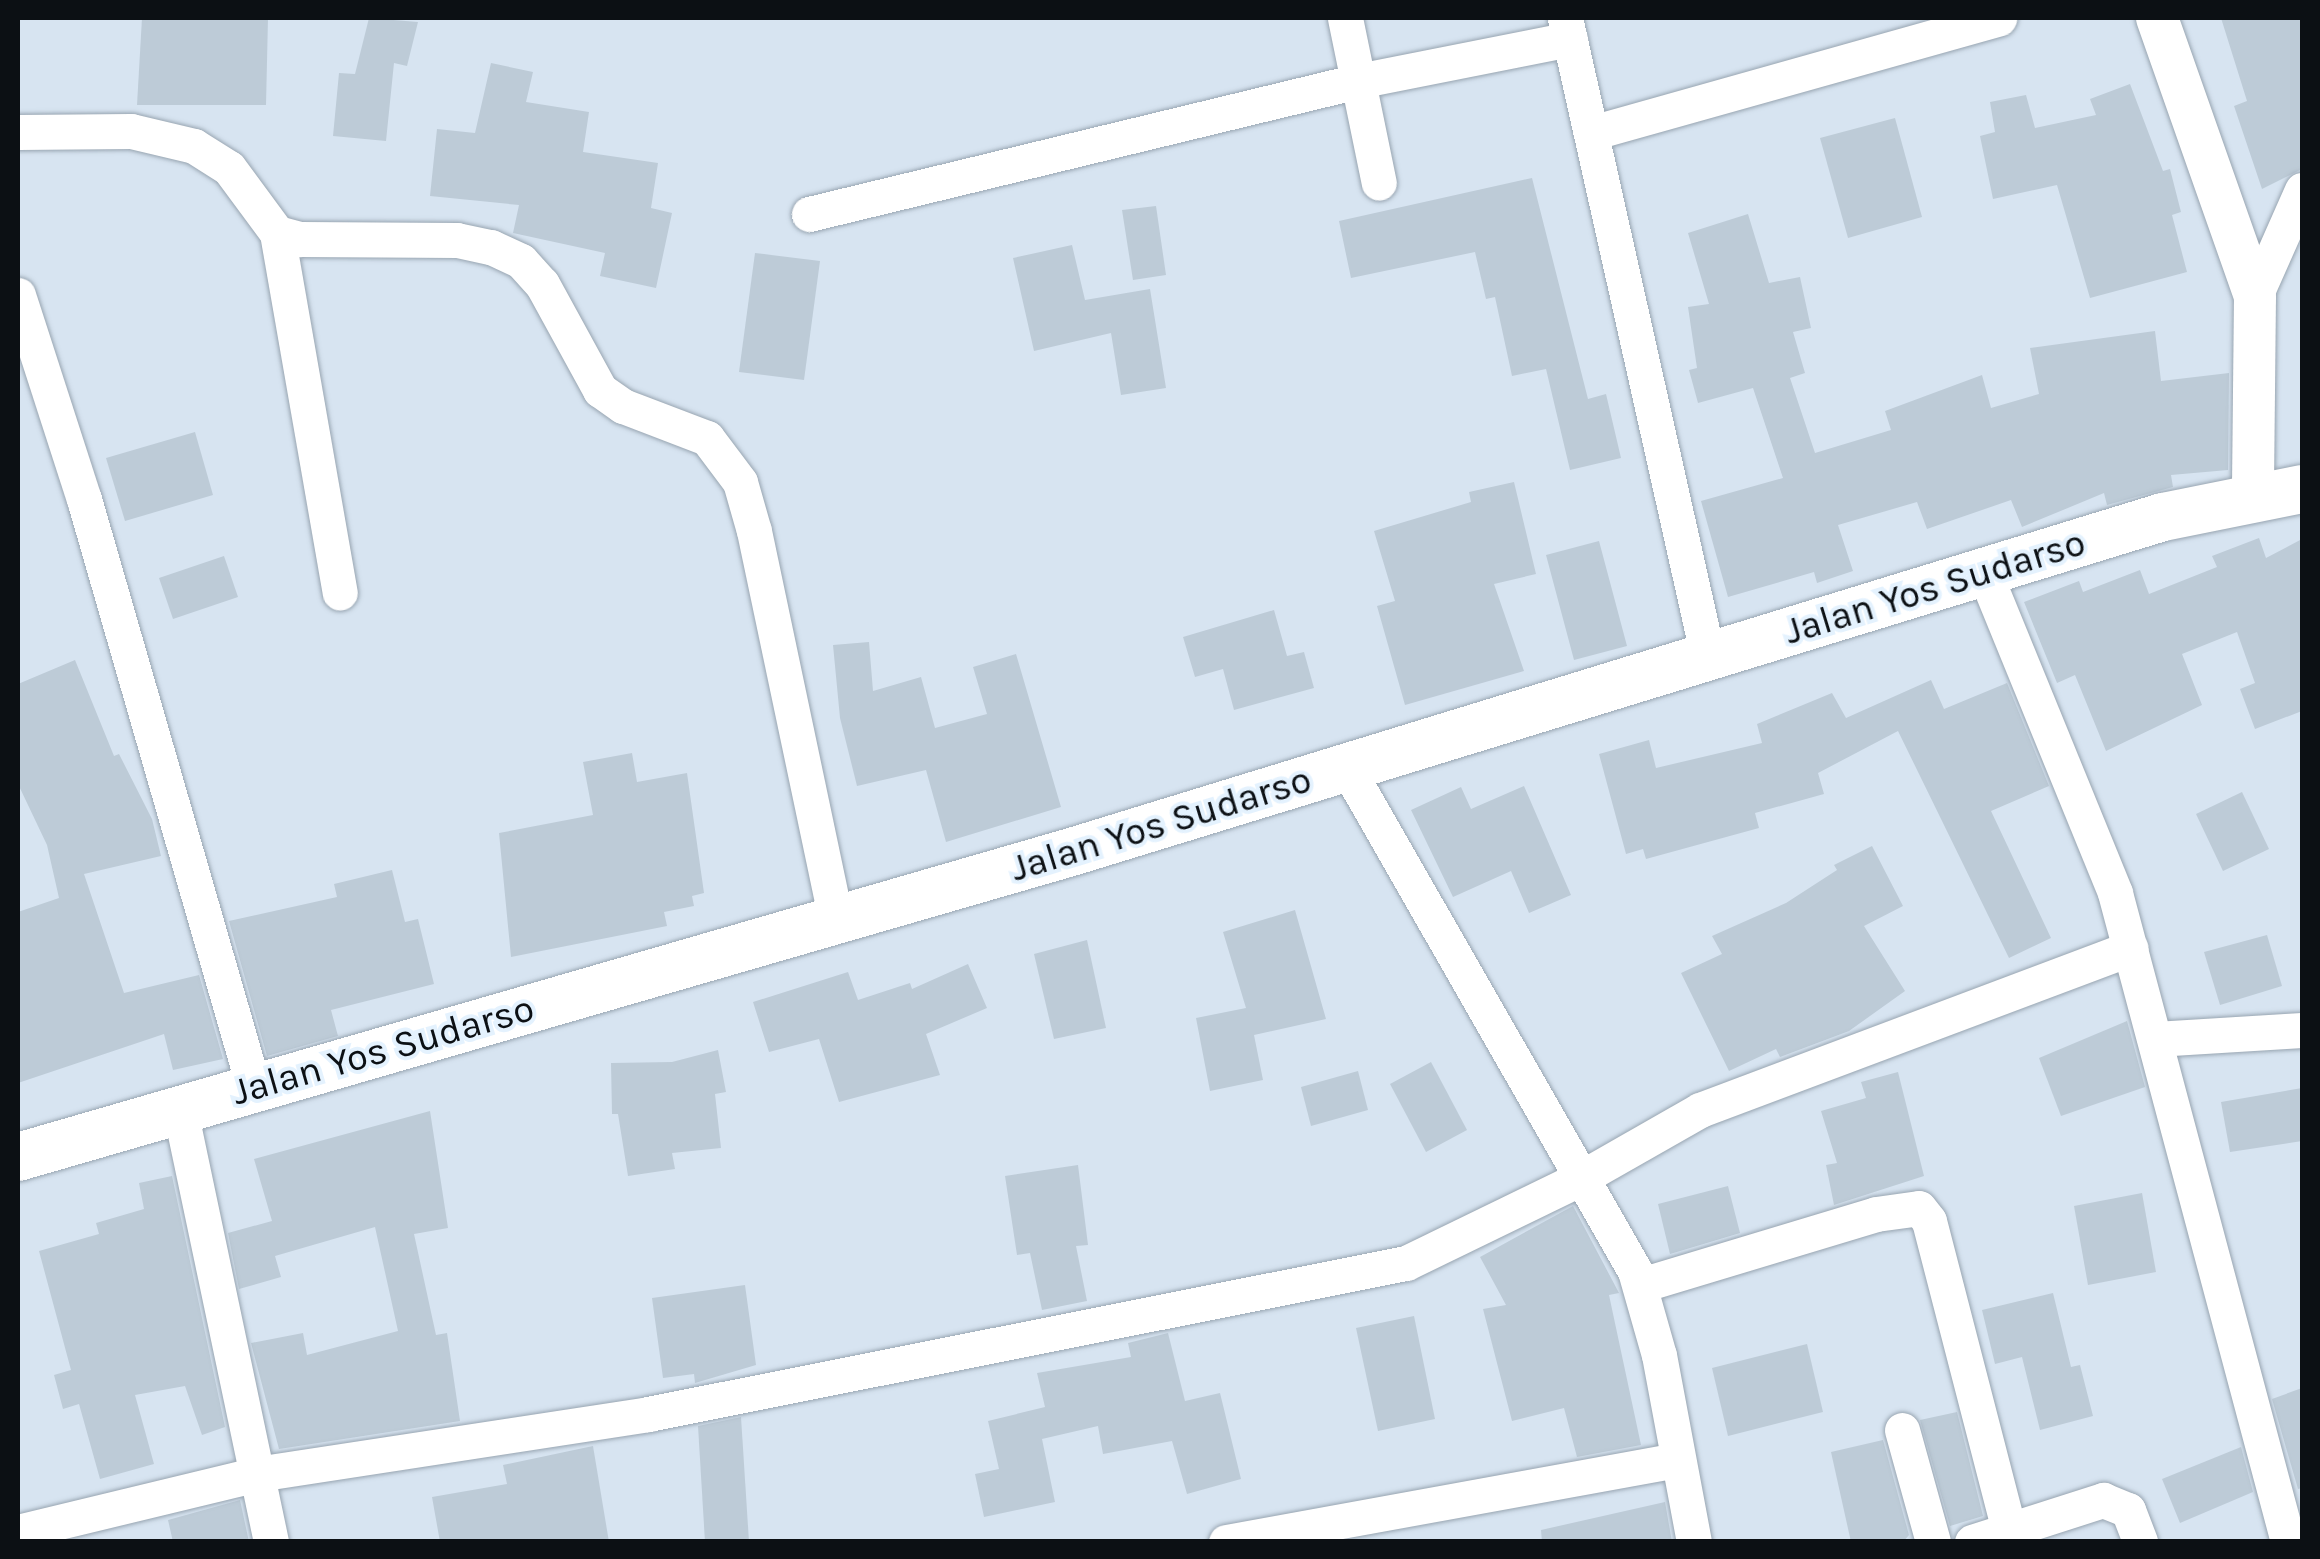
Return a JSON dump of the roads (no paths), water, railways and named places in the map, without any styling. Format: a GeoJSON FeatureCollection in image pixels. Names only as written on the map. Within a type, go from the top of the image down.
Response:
{"type":"FeatureCollection","features":[{"type":"Feature","properties":{"kind":"main road","name":"Jalan Yos Sudarso"},"geometry":{"type":"LineString","coordinates":[[18,1156],[1347,768],[1707,654],[1985,574],[2163,517],[2286,498]]}},
{"type":"Feature","properties":{"kind":"street"},"geometry":{"type":"LineString","coordinates":[[1345,18],[1380,183]]}},
{"type":"Feature","properties":{"kind":"street"},"geometry":{"type":"LineString","coordinates":[[1591,134],[1999,18]]}},
{"type":"Feature","properties":{"kind":"street"},"geometry":{"type":"LineString","coordinates":[[2158,18],[2255,296],[2286,498]]}},
{"type":"Feature","properties":{"kind":"street"},"geometry":{"type":"LineString","coordinates":[[809,214],[1567,28],[1707,654]]}},
{"type":"Feature","properties":{"kind":"street"},"geometry":{"type":"LineString","coordinates":[[18,132],[131,130],[194,146],[229,168],[276,233],[340,593]]}},
{"type":"Feature","properties":{"kind":"street"},"geometry":{"type":"LineString","coordinates":[[2255,296],[2302,190]]}},
{"type":"Feature","properties":{"kind":"street"},"geometry":{"type":"LineString","coordinates":[[276,233],[322,240],[456,240],[521,261],[542,284],[600,390],[622,406],[707,438],[726,458],[754,531],[836,920]]}},
{"type":"Feature","properties":{"kind":"street"},"geometry":{"type":"LineString","coordinates":[[18,295],[84,499],[253,1085]]}},
{"type":"Feature","properties":{"kind":"street"},"geometry":{"type":"LineString","coordinates":[[1985,574],[2099,845],[2155,1039],[2288,1542]]}},
{"type":"Feature","properties":{"kind":"street"},"geometry":{"type":"LineString","coordinates":[[1347,768],[1641,1285],[1694,1542]]}},
{"type":"Feature","properties":{"kind":"street"},"geometry":{"type":"LineString","coordinates":[[18,1532],[257,1474],[648,1414],[1366,1272],[1443,1249],[1579,1179],[1700,1110],[2130,948]]}},
{"type":"Feature","properties":{"kind":"street"},"geometry":{"type":"LineString","coordinates":[[2155,1039],[2302,1030]]}},
{"type":"Feature","properties":{"kind":"street"},"geometry":{"type":"LineString","coordinates":[[180,1110],[272,1542]]}},
{"type":"Feature","properties":{"kind":"street"},"geometry":{"type":"LineString","coordinates":[[1641,1285],[1876,1214],[1919,1208],[1929,1221],[2009,1530]]}},
{"type":"Feature","properties":{"kind":"street"},"geometry":{"type":"LineString","coordinates":[[1902,1430],[1933,1542]]}},
{"type":"Feature","properties":{"kind":"street"},"geometry":{"type":"LineString","coordinates":[[1226,1542],[1678,1460]]}},
{"type":"Feature","properties":{"kind":"street"},"geometry":{"type":"LineString","coordinates":[[1972,1542],[2114,1501],[2128,1510],[2140,1542]]}}]}
